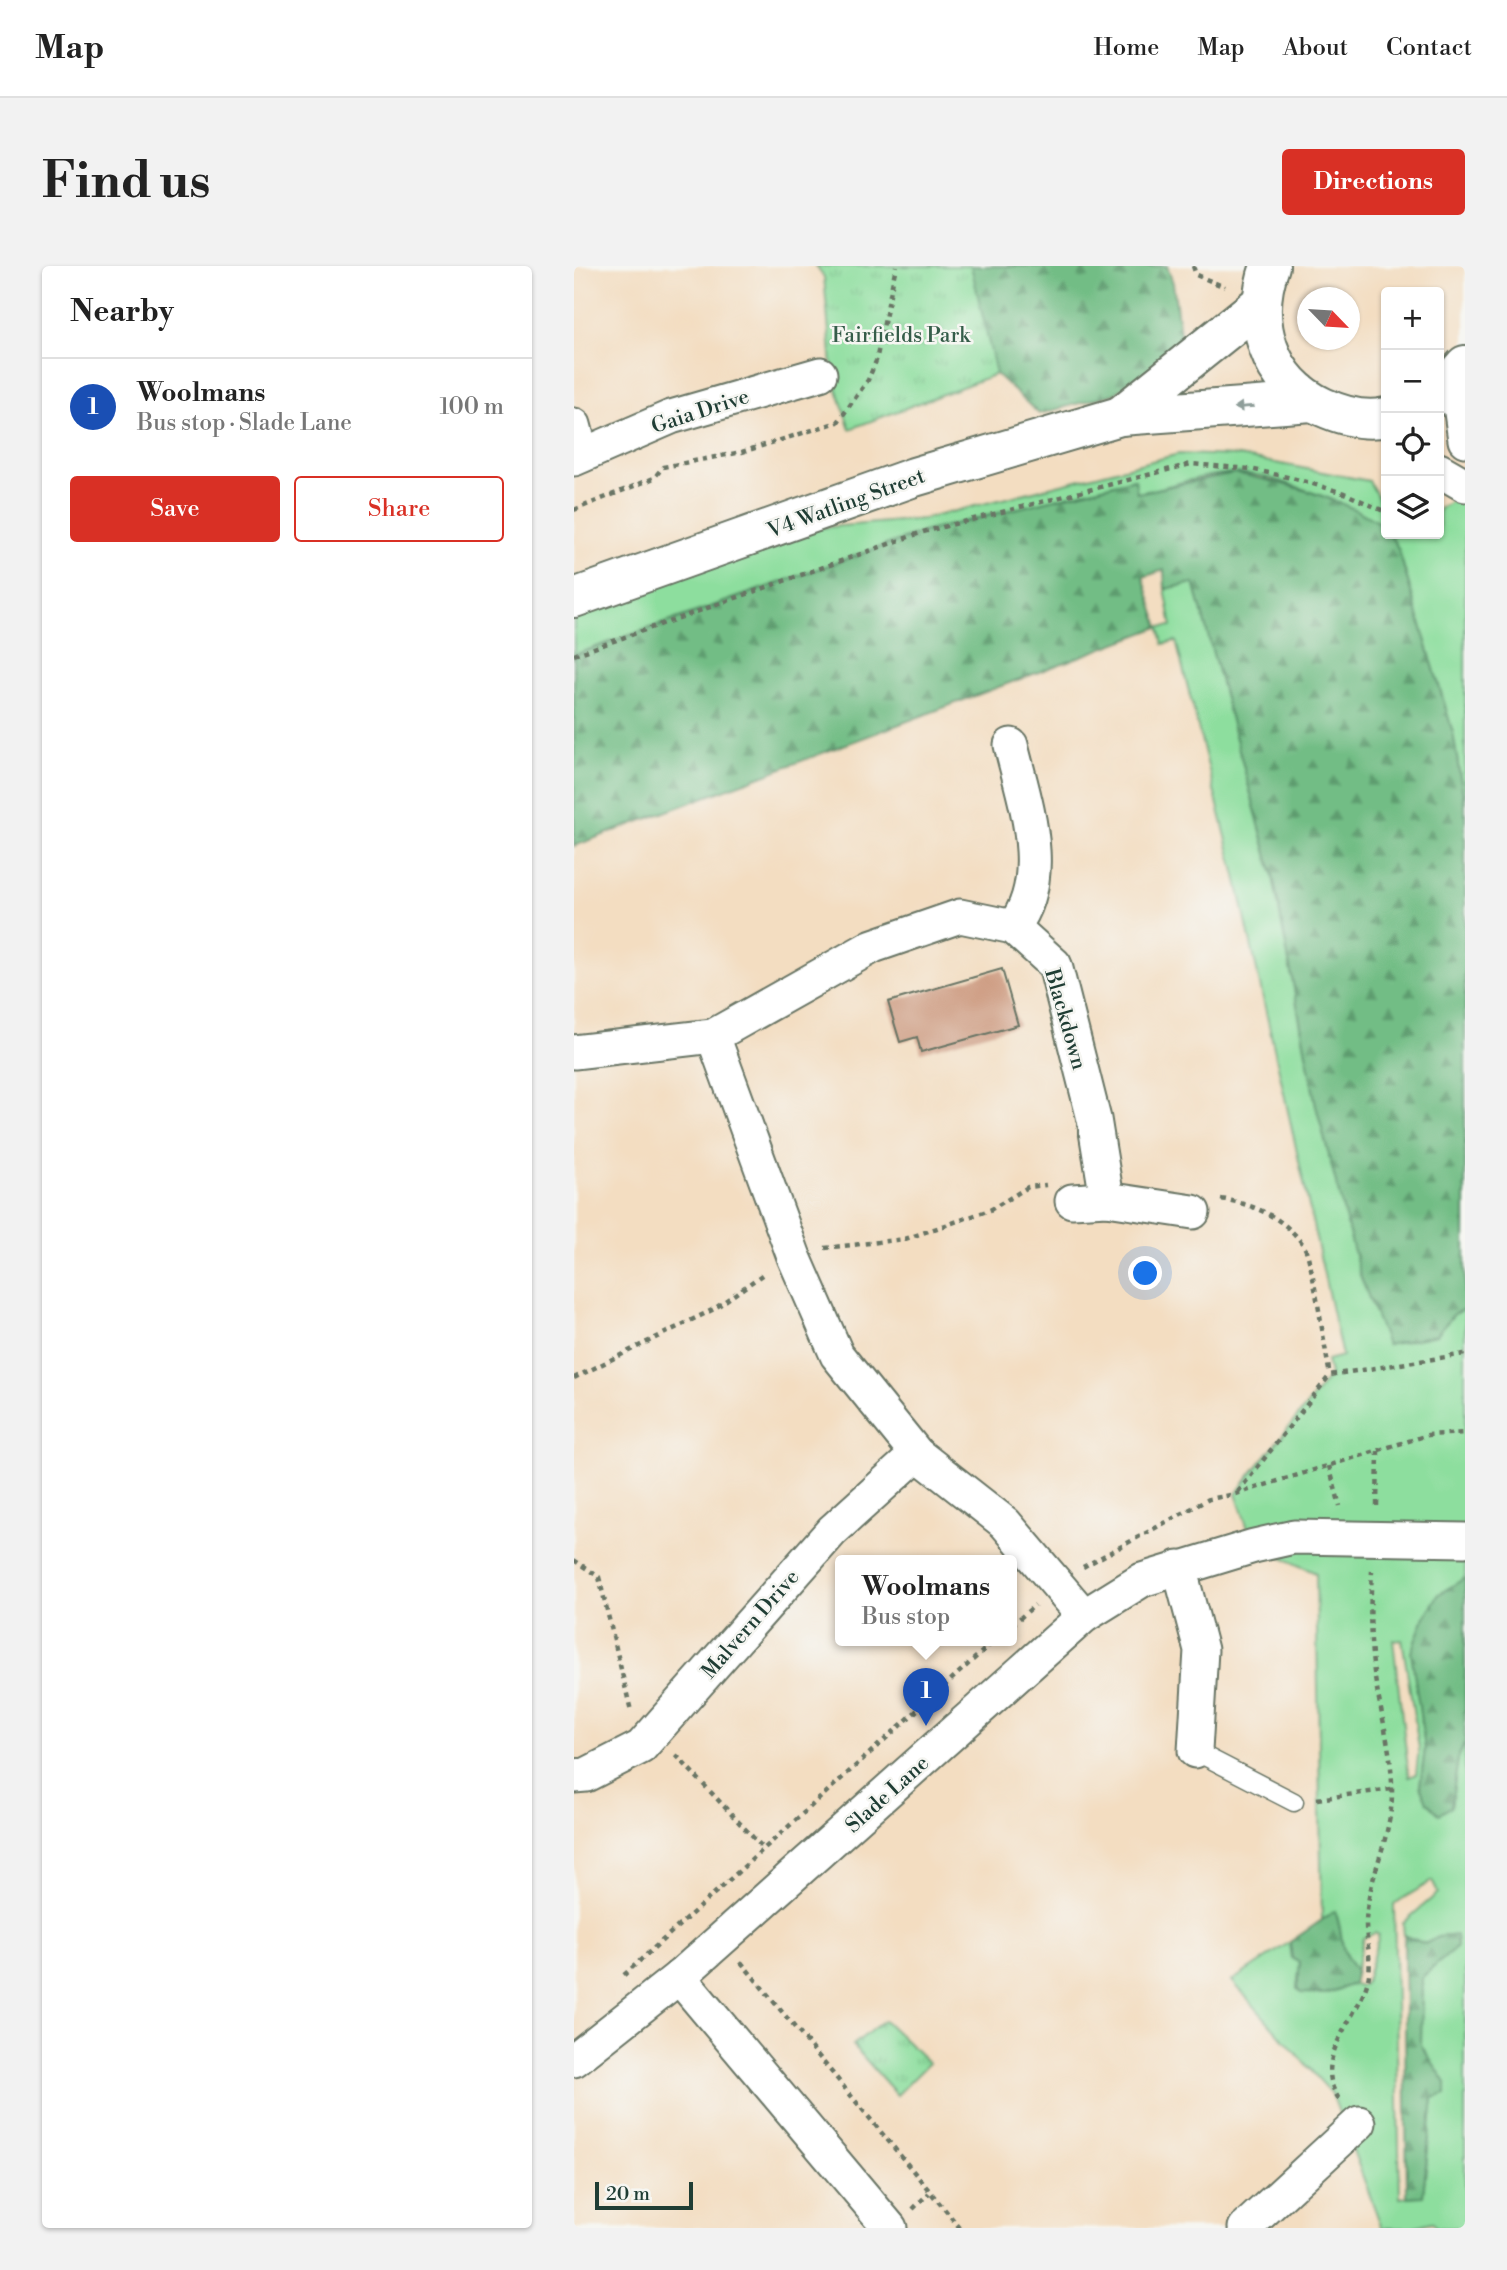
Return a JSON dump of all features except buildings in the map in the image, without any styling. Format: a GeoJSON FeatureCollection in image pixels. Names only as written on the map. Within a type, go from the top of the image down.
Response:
{"type":"FeatureCollection","features":[{"type":"Feature","properties":{"kind":"street"},"geometry":{"type":"LineString","coordinates":[[1270,266],[1261,303],[1264,333],[1273,360],[1295,389],[1312,402],[1337,414],[1377,424]]}},
{"type":"Feature","properties":{"kind":"street","name":"V4 Watling Street"},"geometry":{"type":"LineString","coordinates":[[1121,416],[1261,303]]}},
{"type":"Feature","properties":{"kind":"street","name":"Gaia Drive"},"geometry":{"type":"LineString","coordinates":[[577,446],[820,374]]}},
{"type":"Feature","properties":{"kind":"street"},"geometry":{"type":"LineString","coordinates":[[1453,379],[1465,440]]}},
{"type":"Feature","properties":{"kind":"street","name":"V4 Watling Street"},"geometry":{"type":"LineString","coordinates":[[574,598],[914,477],[1121,416],[1312,402]]}},
{"type":"Feature","properties":{"kind":"street"},"geometry":{"type":"LineString","coordinates":[[1444,473],[1465,485]]}},
{"type":"Feature","properties":{"kind":"street"},"geometry":{"type":"LineString","coordinates":[[574,1052],[713,1036],[873,946],[960,916],[1013,927],[1023,914],[1033,873],[1031,829],[1011,745]]}},
{"type":"Feature","properties":{"kind":"street","name":"Blackdown"},"geometry":{"type":"LineString","coordinates":[[1013,927],[1055,965],[1094,1119],[1107,1199]]}},
{"type":"Feature","properties":{"kind":"street"},"geometry":{"type":"LineString","coordinates":[[713,1036],[794,1257],[837,1355],[917,1454],[1005,1523],[1084,1616]]}},
{"type":"Feature","properties":{"kind":"street"},"geometry":{"type":"LineString","coordinates":[[1072,1201],[1107,1199],[1203,1204]]}},
{"type":"Feature","properties":{"kind":"street","name":"Malvern Drive"},"geometry":{"type":"LineString","coordinates":[[574,1776],[586,1775],[641,1747],[832,1531],[917,1454]]}},
{"type":"Feature","properties":{"kind":"street","name":"Slade Lane"},"geometry":{"type":"LineString","coordinates":[[574,2060],[679,1978],[1084,1616],[1142,1580],[1179,1567],[1294,1537],[1465,1540]]}},
{"type":"Feature","properties":{"kind":"street"},"geometry":{"type":"LineString","coordinates":[[1179,1567],[1201,1650],[1195,1751]]}},
{"type":"Feature","properties":{"kind":"street"},"geometry":{"type":"LineString","coordinates":[[679,1978],[890,2228]]}},
{"type":"Feature","properties":{"kind":"street"},"geometry":{"type":"LineString","coordinates":[[1245,2228],[1350,2112]]}},
{"type":"Feature","properties":{"kind":"lane"},"geometry":{"type":"LineString","coordinates":[[1195,1751],[1294,1802]]}},
{"type":"Feature","properties":{"kind":"path"},"geometry":{"type":"LineString","coordinates":[[574,655],[923,532],[1191,464],[1250,469],[1292,478],[1344,493],[1381,510]]}},
{"type":"Feature","properties":{"kind":"path"},"geometry":{"type":"LineString","coordinates":[[1203,1204],[1248,1203],[1286,1225],[1306,1249],[1330,1375],[1304,1412],[1272,1444],[1236,1494]]}},
{"type":"Feature","properties":{"kind":"path"},"geometry":{"type":"LineString","coordinates":[[1330,1375],[1465,1354]]}},
{"type":"Feature","properties":{"kind":"path"},"geometry":{"type":"LineString","coordinates":[[1017,1621],[1068,1576],[1209,1499],[1236,1494],[1429,1435],[1465,1433]]}},
{"type":"Feature","properties":{"kind":"path"},"geometry":{"type":"LineString","coordinates":[[1350,2112],[1334,2091],[1331,2061],[1342,2031],[1366,1986],[1371,1956],[1366,1923],[1392,1814],[1392,1789],[1368,1624],[1376,1539],[1378,1451]]}},
{"type":"Feature","properties":{"kind":"path"},"geometry":{"type":"LineString","coordinates":[[1329,1466],[1342,1517]]}},
{"type":"Feature","properties":{"kind":"path"},"geometry":{"type":"LineString","coordinates":[[574,1560],[599,1577],[634,1723]]}},
{"type":"Feature","properties":{"kind":"path"},"geometry":{"type":"LineString","coordinates":[[620,1978],[988,1646]]}},
{"type":"Feature","properties":{"kind":"path"},"geometry":{"type":"LineString","coordinates":[[673,1752],[764,1849]]}},
{"type":"Feature","properties":{"kind":"path"},"geometry":{"type":"LineString","coordinates":[[1294,1802],[1392,1789]]}},
{"type":"Feature","properties":{"kind":"path"},"geometry":{"type":"LineString","coordinates":[[741,1954],[741,1963],[960,2228]]}},
{"type":"Feature","properties":{"kind":"green space","name":"Fairfields Park"},"geometry":{"type":"Polygon","coordinates":[[[816,266],[971,266],[996,374],[850,429],[833,377],[824,277],[816,266]]]}},
{"type":"Feature","properties":{"kind":"green space"},"geometry":{"type":"Polygon","coordinates":[[[971,266],[1167,266],[1173,283],[1182,349],[1114,394],[1039,414],[996,374],[971,266]]]}},
{"type":"Feature","properties":{"kind":"green space"},"geometry":{"type":"Polygon","coordinates":[[[1179,454],[1239,456],[1369,481],[1381,503],[1381,524],[1308,491],[1249,474],[1220,474],[1136,494],[1134,479],[923,532],[574,655],[574,603],[757,533],[924,519],[1179,454]]]}},
{"type":"Feature","properties":{"kind":"green space"},"geometry":{"type":"Polygon","coordinates":[[[1234,473],[1290,486],[1363,513],[1381,525],[1381,539],[1392,539],[1398,548],[1453,733],[1465,808],[1465,1309],[1454,1314],[1436,1335],[1387,1345],[1360,1275],[1316,1106],[1273,876],[1194,583],[1165,589],[1164,570],[1143,577],[1159,627],[574,846],[574,655],[923,532],[1135,479],[1137,493],[1234,473]]]}},
{"type":"Feature","properties":{"kind":"green space"},"geometry":{"type":"Polygon","coordinates":[[[1465,493],[1465,808],[1453,733],[1398,548],[1392,539],[1444,539],[1444,506],[1465,493]]]}},
{"type":"Feature","properties":{"kind":"green space"},"geometry":{"type":"Polygon","coordinates":[[[1194,582],[1273,876],[1316,1106],[1436,1335],[1454,1314],[1465,1309],[1465,1578],[1421,1710],[1425,1749],[1420,1786],[1451,1807],[1458,1758],[1465,1742],[1465,2228],[1437,2228],[1432,2222],[1409,2228],[1382,2228],[1332,2094],[1232,1981],[1290,1942],[1292,1958],[1300,1963],[1297,1989],[1325,1994],[1353,1984],[1361,1986],[1366,1981],[1379,1935],[1375,1933],[1363,1938],[1356,1970],[1343,1948],[1334,1912],[1322,1921],[1316,1573],[1254,1546],[1236,1494],[1330,1375],[1327,1360],[1342,1356],[1236,876],[1176,641],[1163,644],[1159,627],[1172,626],[1165,589],[1194,582]],[[1402,1639],[1393,1640],[1409,1777],[1416,1774],[1419,1748],[1402,1639]],[[1432,1881],[1394,1904],[1400,2198],[1423,2195],[1433,2098],[1446,2083],[1421,2045],[1422,1977],[1457,1946],[1456,1936],[1438,1937],[1425,1944],[1404,1935],[1403,1923],[1438,1893],[1432,1881]]]}},
{"type":"Feature","properties":{"kind":"green space"},"geometry":{"type":"Polygon","coordinates":[[[1465,1578],[1465,1742],[1458,1758],[1451,1807],[1439,1814],[1427,1802],[1420,1786],[1425,1749],[1411,1652],[1423,1620],[1439,1594],[1465,1578]]]}},
{"type":"Feature","properties":{"kind":"green space"},"geometry":{"type":"Polygon","coordinates":[[[1335,1911],[1343,1948],[1356,1970],[1353,1984],[1325,1994],[1301,1993],[1297,1989],[1300,1963],[1292,1958],[1290,1942],[1335,1911]]]}},
{"type":"Feature","properties":{"kind":"green space"},"geometry":{"type":"Polygon","coordinates":[[[1404,1935],[1425,1944],[1438,1937],[1456,1935],[1457,1947],[1422,1977],[1421,2045],[1446,2083],[1446,2094],[1433,2098],[1423,2196],[1407,2197],[1404,1935]]]}},
{"type":"Feature","properties":{"kind":"green space"},"geometry":{"type":"Polygon","coordinates":[[[884,2020],[929,2063],[897,2095],[853,2045],[884,2020]]]}},
{"type":"Feature","properties":{"kind":"place","name":"Woolmans"},"geometry":{"type":"Point","coordinates":[926,1726]}}]}
